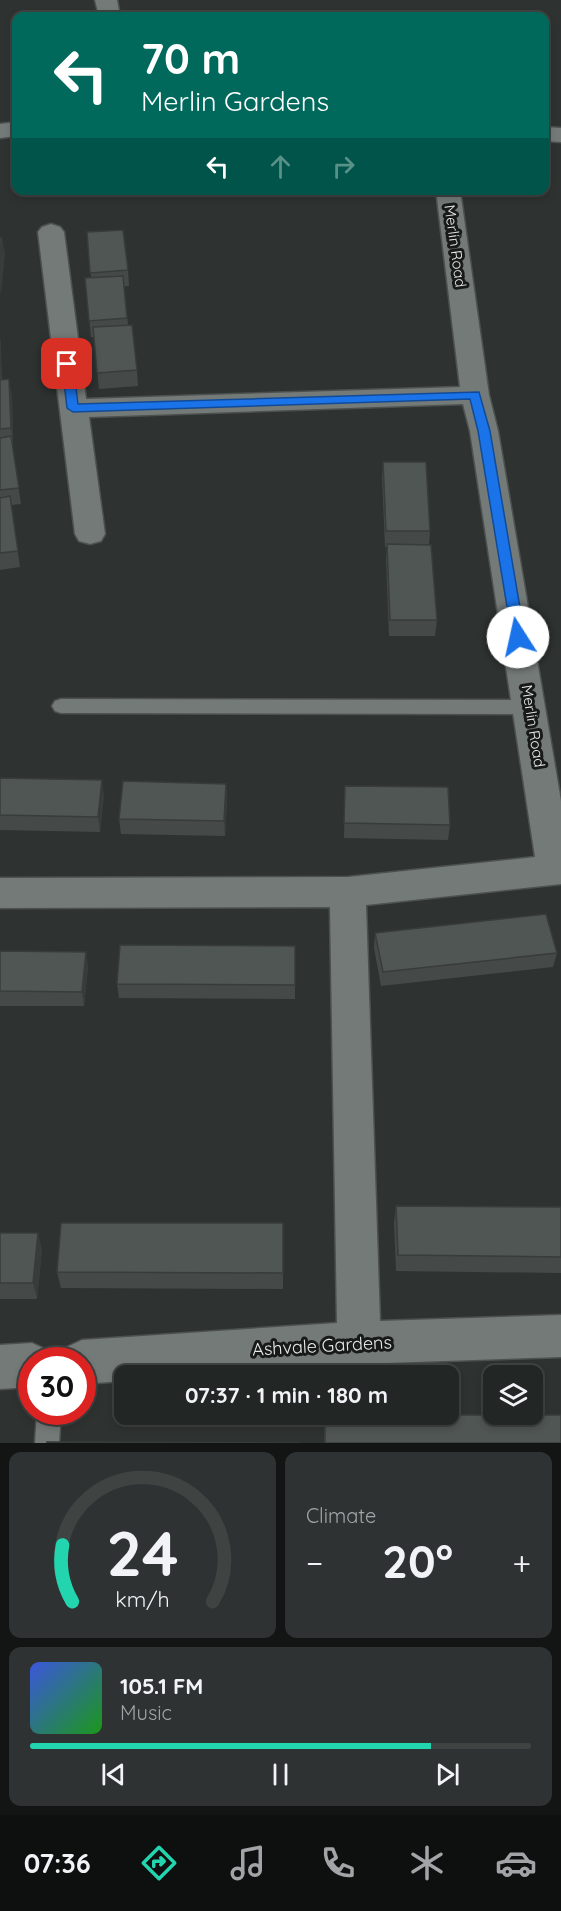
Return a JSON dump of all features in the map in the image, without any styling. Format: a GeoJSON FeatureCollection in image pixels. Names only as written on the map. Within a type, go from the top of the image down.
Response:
{"type":"FeatureCollection","features":[{"type":"Feature","properties":{"kind":"street","name":"Merlin Road"},"geometry":{"type":"LineString","coordinates":[[449,195],[475,395],[484,431],[558,869]]}},
{"type":"Feature","properties":{"kind":"street"},"geometry":{"type":"LineString","coordinates":[[51,232],[90,534]]}},
{"type":"Feature","properties":{"kind":"street"},"geometry":{"type":"LineString","coordinates":[[73,408],[475,395]]}},
{"type":"Feature","properties":{"kind":"street"},"geometry":{"type":"LineString","coordinates":[[0,893],[348,892],[558,869]]}},
{"type":"Feature","properties":{"kind":"street"},"geometry":{"type":"LineString","coordinates":[[348,892],[359,1343]]}},
{"type":"Feature","properties":{"kind":"street","name":"Ashvale Gardens"},"geometry":{"type":"LineString","coordinates":[[96,1361],[359,1343],[561,1336]]}},
{"type":"Feature","properties":{"kind":"street"},"geometry":{"type":"LineString","coordinates":[[0,1367],[18,1366]]}},
{"type":"Feature","properties":{"kind":"lane"},"geometry":{"type":"LineString","coordinates":[[61,706],[530,707]]}},
{"type":"Feature","properties":{"kind":"lane"},"geometry":{"type":"LineString","coordinates":[[47,1443],[48,1425]]}},
{"type":"Feature","properties":{"kind":"building"},"geometry":{"type":"Polygon","coordinates":[[[123,230],[128,270],[90,273],[87,232],[123,230]]]}},
{"type":"Feature","properties":{"kind":"building"},"geometry":{"type":"Polygon","coordinates":[[[0,238],[2,238],[0,263],[0,238]]]}},
{"type":"Feature","properties":{"kind":"building"},"geometry":{"type":"Polygon","coordinates":[[[123,276],[127,318],[89,321],[85,278],[123,276]]]}},
{"type":"Feature","properties":{"kind":"building"},"geometry":{"type":"Polygon","coordinates":[[[132,325],[137,370],[97,373],[93,327],[132,325]]]}},
{"type":"Feature","properties":{"kind":"building"},"geometry":{"type":"Polygon","coordinates":[[[9,379],[11,428],[0,429],[0,380],[9,379]]]}},
{"type":"Feature","properties":{"kind":"building"},"geometry":{"type":"Polygon","coordinates":[[[11,436],[19,488],[0,490],[0,438],[11,436]]]}},
{"type":"Feature","properties":{"kind":"building"},"geometry":{"type":"Polygon","coordinates":[[[383,462],[426,462],[430,531],[386,531],[383,462]]]}},
{"type":"Feature","properties":{"kind":"building"},"geometry":{"type":"Polygon","coordinates":[[[10,496],[18,551],[0,553],[0,498],[10,496]]]}},
{"type":"Feature","properties":{"kind":"building"},"geometry":{"type":"Polygon","coordinates":[[[387,544],[431,545],[437,620],[390,620],[387,544]]]}},
{"type":"Feature","properties":{"kind":"building"},"geometry":{"type":"Polygon","coordinates":[[[0,778],[102,780],[98,817],[0,815],[0,778]]]}},
{"type":"Feature","properties":{"kind":"building"},"geometry":{"type":"Polygon","coordinates":[[[123,781],[226,784],[224,821],[119,819],[123,781]]]}},
{"type":"Feature","properties":{"kind":"building"},"geometry":{"type":"Polygon","coordinates":[[[345,786],[448,787],[450,825],[344,823],[345,786]]]}},
{"type":"Feature","properties":{"kind":"building"},"geometry":{"type":"Polygon","coordinates":[[[546,914],[557,953],[383,972],[375,933],[546,914]]]}},
{"type":"Feature","properties":{"kind":"building"},"geometry":{"type":"Polygon","coordinates":[[[120,945],[295,946],[295,985],[117,984],[120,945]]]}},
{"type":"Feature","properties":{"kind":"building"},"geometry":{"type":"Polygon","coordinates":[[[0,951],[86,952],[82,992],[0,991],[0,951]]]}},
{"type":"Feature","properties":{"kind":"building"},"geometry":{"type":"Polygon","coordinates":[[[396,1206],[561,1207],[561,1257],[398,1255],[396,1206]]]}},
{"type":"Feature","properties":{"kind":"building"},"geometry":{"type":"Polygon","coordinates":[[[61,1223],[283,1223],[283,1273],[57,1272],[61,1223]]]}},
{"type":"Feature","properties":{"kind":"building"},"geometry":{"type":"Polygon","coordinates":[[[0,1233],[38,1233],[33,1283],[0,1283],[0,1233]]]}},
{"type":"Feature","properties":{"kind":"building"},"geometry":{"type":"Polygon","coordinates":[[[459,1415],[483,1415],[483,1425],[543,1425],[543,1415],[561,1415],[561,1443],[325,1443],[325,1425],[459,1425],[459,1415]]]}},
{"type":"Feature","properties":{"kind":"building"},"geometry":{"type":"Polygon","coordinates":[[[47,1442],[300,1443],[47,1443],[47,1442]]]}},
{"type":"Feature","properties":{"kind":"route"},"geometry":{"type":"LineString","coordinates":[[67,364],[73,408],[475,395],[484,431],[518,637]]}}]}
